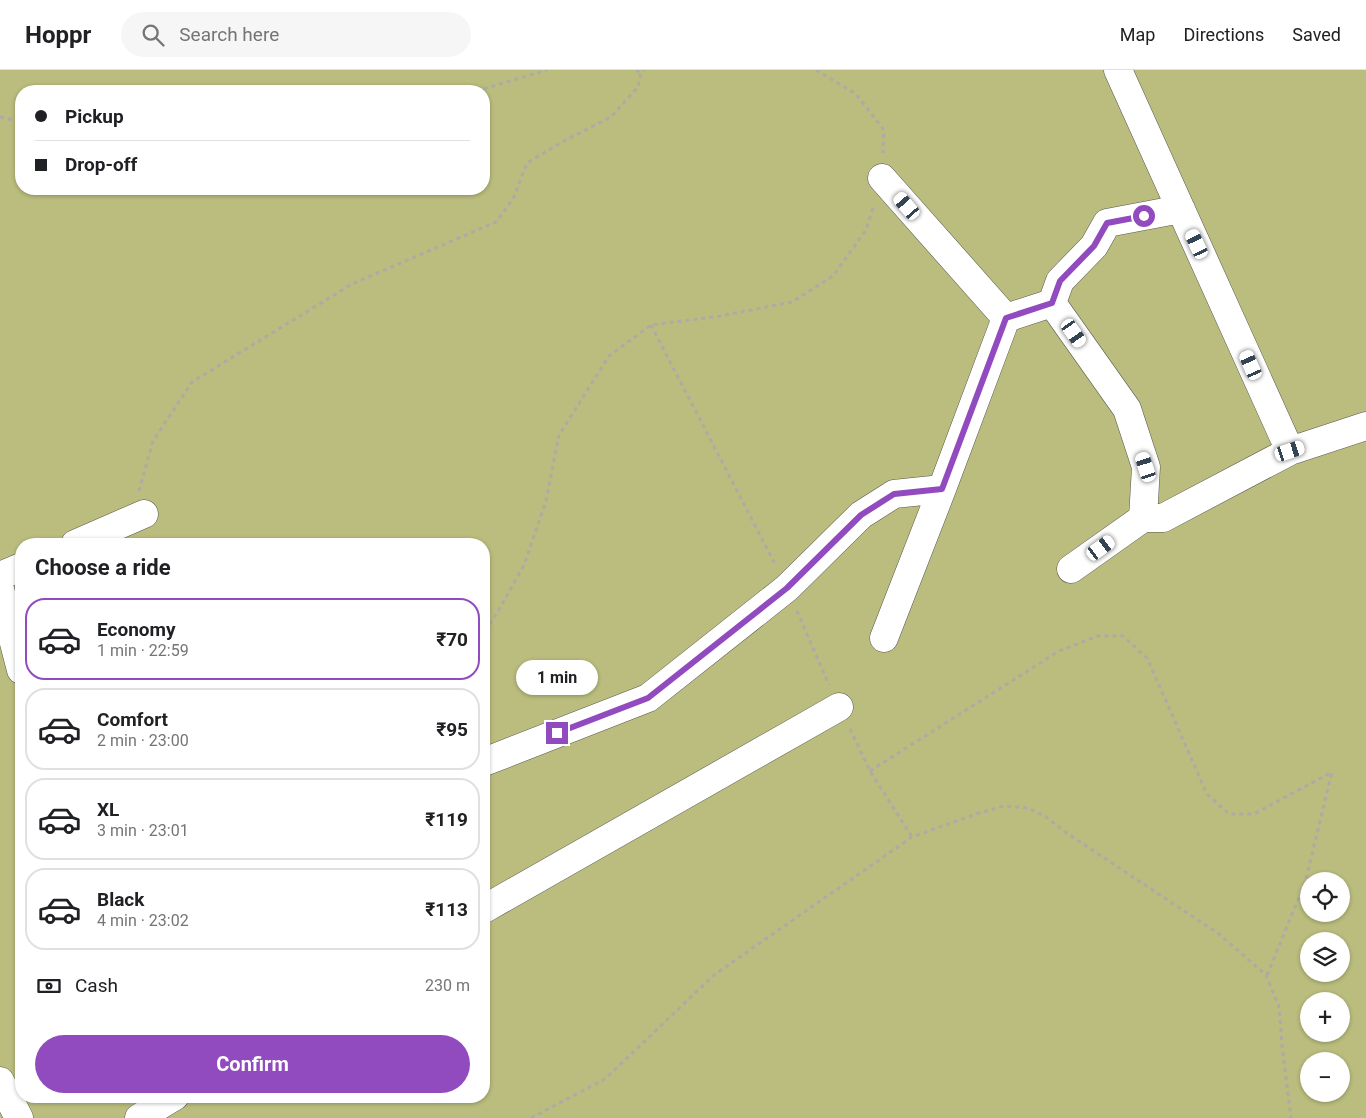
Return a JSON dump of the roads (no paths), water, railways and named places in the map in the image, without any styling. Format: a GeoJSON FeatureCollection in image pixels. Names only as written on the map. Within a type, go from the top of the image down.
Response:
{"type":"FeatureCollection","features":[{"type":"Feature","properties":{"kind":"street"},"geometry":{"type":"LineString","coordinates":[[1118,70],[1290,451]]}},
{"type":"Feature","properties":{"kind":"street"},"geometry":{"type":"LineString","coordinates":[[882,178],[1006,318]]}},
{"type":"Feature","properties":{"kind":"street"},"geometry":{"type":"LineString","coordinates":[[1052,303],[1060,281],[1094,246],[1107,223],[1181,209]]}},
{"type":"Feature","properties":{"kind":"street"},"geometry":{"type":"LineString","coordinates":[[1006,318],[1052,303]]}},
{"type":"Feature","properties":{"kind":"street"},"geometry":{"type":"LineString","coordinates":[[1052,303],[1127,409],[1146,467],[1144,518]]}},
{"type":"Feature","properties":{"kind":"street"},"geometry":{"type":"LineString","coordinates":[[884,638],[1006,318]]}},
{"type":"Feature","properties":{"kind":"street"},"geometry":{"type":"LineString","coordinates":[[1071,569],[1144,518],[1163,518],[1290,451],[1366,426]]}},
{"type":"Feature","properties":{"kind":"street"},"geometry":{"type":"LineString","coordinates":[[490,760],[648,698],[787,588],[861,515],[894,494],[942,489]]}},
{"type":"Feature","properties":{"kind":"street"},"geometry":{"type":"LineString","coordinates":[[89,538],[144,514]]}},
{"type":"Feature","properties":{"kind":"street"},"geometry":{"type":"LineString","coordinates":[[0,576],[15,570]]}},
{"type":"Feature","properties":{"kind":"street"},"geometry":{"type":"LineString","coordinates":[[0,589],[15,647]]}},
{"type":"Feature","properties":{"kind":"street"},"geometry":{"type":"LineString","coordinates":[[490,906],[839,707]]}},
{"type":"Feature","properties":{"kind":"street"},"geometry":{"type":"LineString","coordinates":[[0,1081],[18,1118]]}},
{"type":"Feature","properties":{"kind":"street"},"geometry":{"type":"LineString","coordinates":[[138,1118],[164,1103]]}}]}
